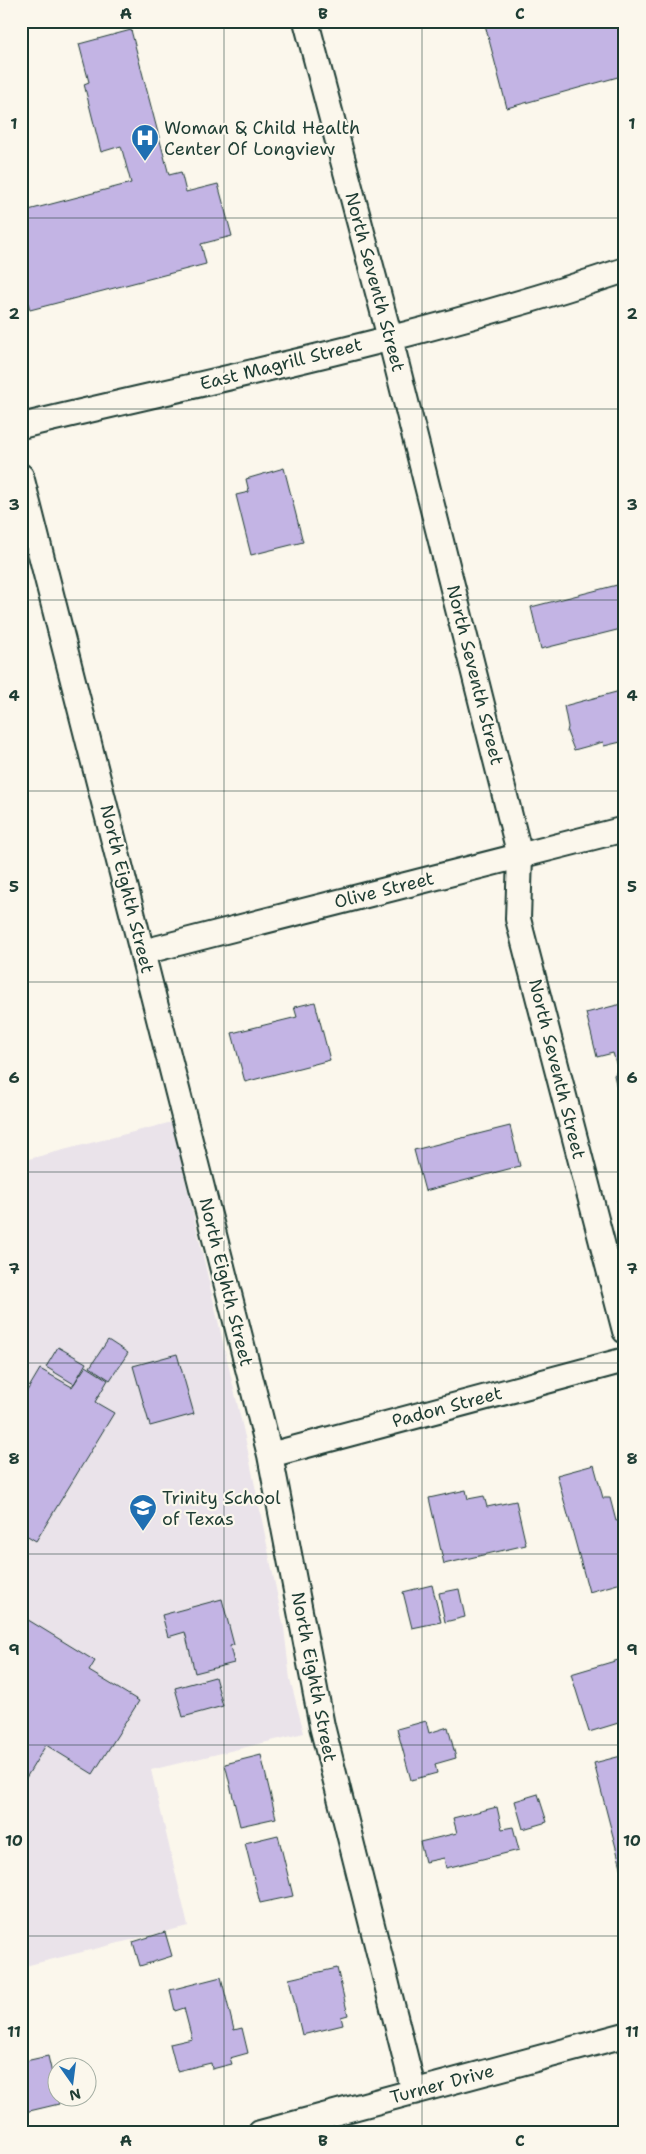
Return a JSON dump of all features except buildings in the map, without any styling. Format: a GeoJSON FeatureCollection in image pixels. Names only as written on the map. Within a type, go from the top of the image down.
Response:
{"type":"FeatureCollection","features":[{"type":"Feature","properties":{"kind":"street","name":"North Seventh Street"},"geometry":{"type":"LineString","coordinates":[[306,21],[390,338],[520,856],[518,918],[625,1331]]}},
{"type":"Feature","properties":{"kind":"street","name":"East Magrill Street"},"geometry":{"type":"LineString","coordinates":[[21,426],[390,338],[496,310],[625,270]]}},
{"type":"Feature","properties":{"kind":"street","name":"North Eighth Street"},"geometry":{"type":"LineString","coordinates":[[21,476],[270,1454],[322,1726],[414,2092]]}},
{"type":"Feature","properties":{"kind":"street","name":"Olive Street"},"geometry":{"type":"LineString","coordinates":[[143,952],[625,828]]}},
{"type":"Feature","properties":{"kind":"street","name":"Padon Street"},"geometry":{"type":"LineString","coordinates":[[270,1454],[625,1360]]}},
{"type":"Feature","properties":{"kind":"street","name":"Turner Drive"},"geometry":{"type":"LineString","coordinates":[[260,2133],[625,2036]]}},
{"type":"Feature","properties":{"kind":"shaded area","name":"Trinity School of Texas"},"geometry":{"type":"Polygon","coordinates":[[[172,1122],[245,1437],[284,1628],[290,1679],[304,1733],[151,1770],[188,1926],[21,1967],[21,1161],[172,1122]]]}},
{"type":"Feature","properties":{"kind":"place","name":"Woman & Child Health Center Of Longview"},"geometry":{"type":"Point","coordinates":[145,162]}},
{"type":"Feature","properties":{"kind":"place","name":"Trinity School of Texas"},"geometry":{"type":"Point","coordinates":[143,1532]}}]}
